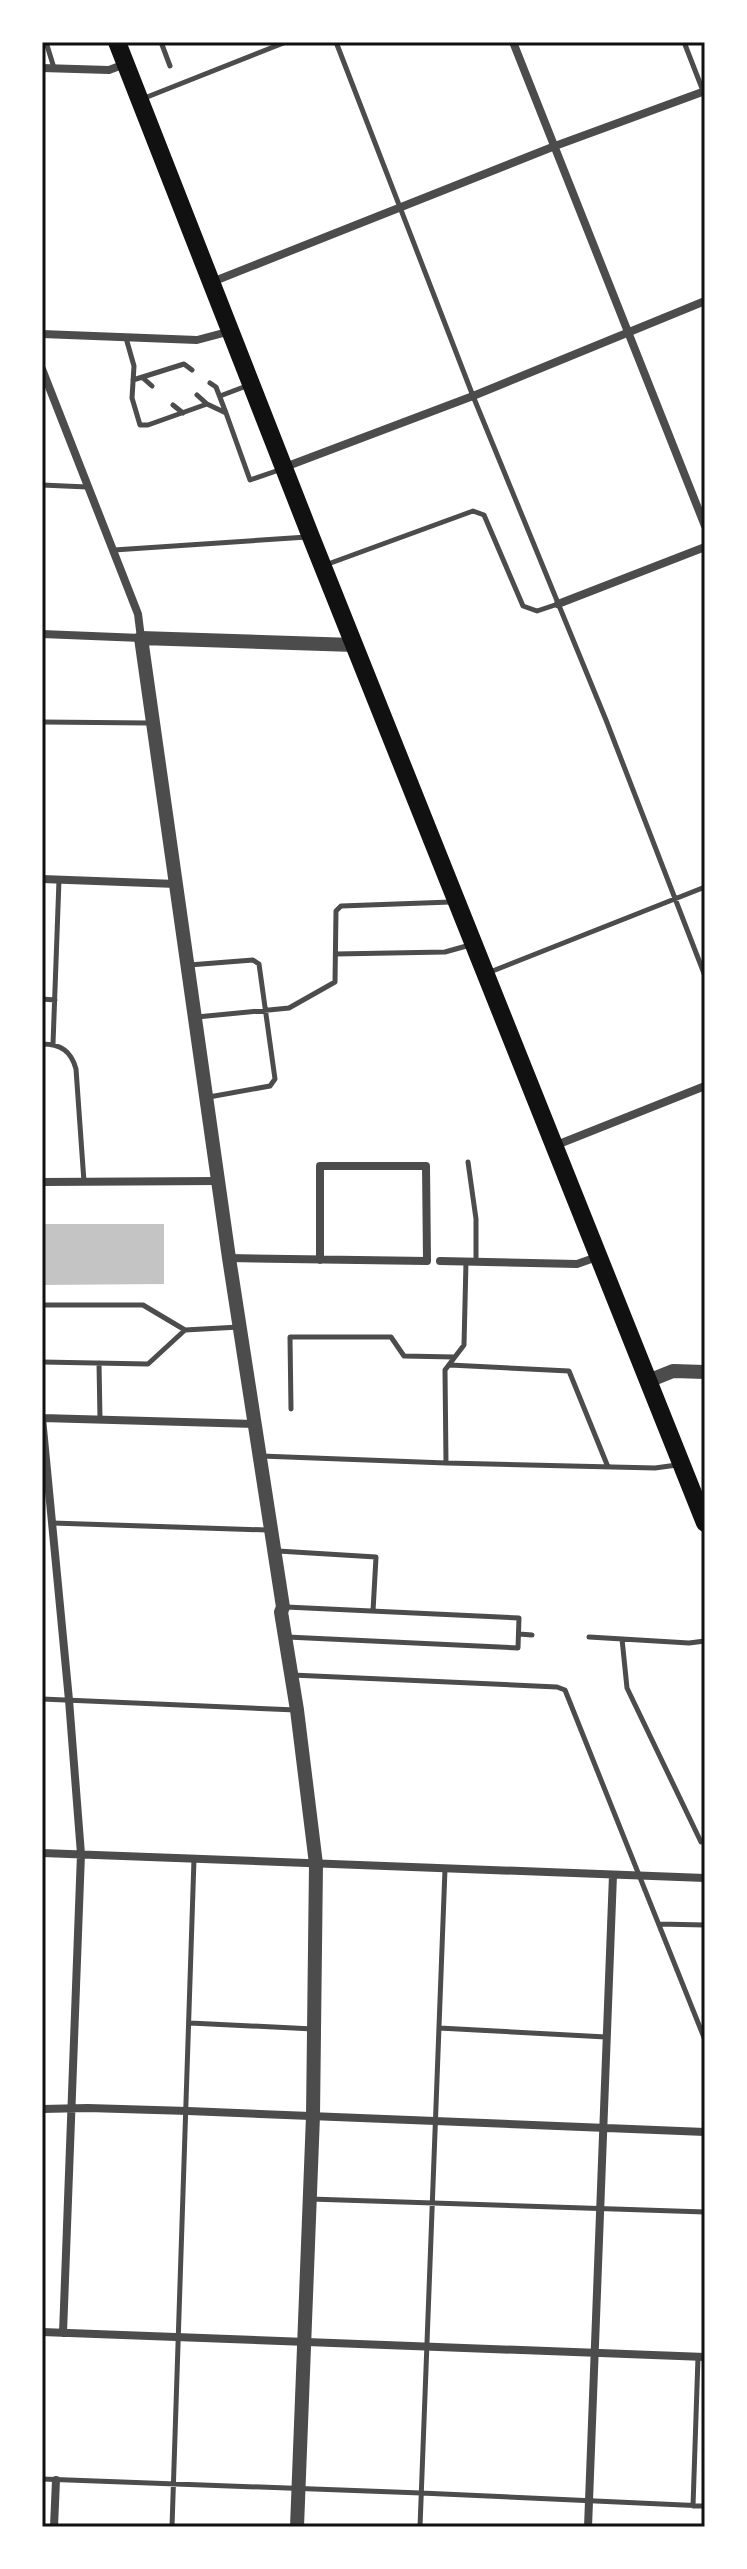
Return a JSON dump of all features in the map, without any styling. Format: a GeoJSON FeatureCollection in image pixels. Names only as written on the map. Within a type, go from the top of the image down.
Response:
{"type":"FeatureCollection","features":[{"type":"Feature","properties":{"kind":"main road"},"geometry":{"type":"LineString","coordinates":[[117,42],[705,1523]]}},
{"type":"Feature","properties":{"kind":"street"},"geometry":{"type":"LineString","coordinates":[[513,42],[705,526]]}},
{"type":"Feature","properties":{"kind":"street"},"geometry":{"type":"LineString","coordinates":[[42,68],[109,70],[125,64]]}},
{"type":"Feature","properties":{"kind":"street"},"geometry":{"type":"LineString","coordinates":[[212,282],[555,146],[704,93]]}},
{"type":"Feature","properties":{"kind":"street"},"geometry":{"type":"LineString","coordinates":[[285,467],[473,396],[705,301]]}},
{"type":"Feature","properties":{"kind":"street"},"geometry":{"type":"LineString","coordinates":[[42,334],[197,340],[231,331]]}},
{"type":"Feature","properties":{"kind":"street"},"geometry":{"type":"LineString","coordinates":[[42,369],[138,614],[229,1258],[283,1607],[281,1612],[316,1864],[313,2116],[297,2527]]}},
{"type":"Feature","properties":{"kind":"street"},"geometry":{"type":"LineString","coordinates":[[558,604],[705,547]]}},
{"type":"Feature","properties":{"kind":"street"},"geometry":{"type":"LineString","coordinates":[[42,634],[354,645]]}},
{"type":"Feature","properties":{"kind":"street"},"geometry":{"type":"LineString","coordinates":[[42,879],[176,884]]}},
{"type":"Feature","properties":{"kind":"street"},"geometry":{"type":"LineString","coordinates":[[554,1146],[704,1088]]}},
{"type":"Feature","properties":{"kind":"street"},"geometry":{"type":"LineString","coordinates":[[229,1258],[320,1260],[427,1261],[426,1166],[320,1166],[320,1260]]}},
{"type":"Feature","properties":{"kind":"street"},"geometry":{"type":"LineString","coordinates":[[42,1182],[218,1181]]}},
{"type":"Feature","properties":{"kind":"street"},"geometry":{"type":"LineString","coordinates":[[440,1261],[577,1264],[598,1257]]}},
{"type":"Feature","properties":{"kind":"street"},"geometry":{"type":"LineString","coordinates":[[648,1381],[673,1371],[705,1372]]}},
{"type":"Feature","properties":{"kind":"street"},"geometry":{"type":"LineString","coordinates":[[63,2333],[81,1854],[42,1418],[256,1424]]}},
{"type":"Feature","properties":{"kind":"street"},"geometry":{"type":"LineString","coordinates":[[42,1853],[705,1878]]}},
{"type":"Feature","properties":{"kind":"street"},"geometry":{"type":"LineString","coordinates":[[588,2527],[613,1875]]}},
{"type":"Feature","properties":{"kind":"street"},"geometry":{"type":"LineString","coordinates":[[42,2109],[188,2111],[705,2132]]}},
{"type":"Feature","properties":{"kind":"street"},"geometry":{"type":"LineString","coordinates":[[42,2332],[702,2357]]}},
{"type":"Feature","properties":{"kind":"street"},"geometry":{"type":"LineString","coordinates":[[54,2527],[56,2480]]}},
{"type":"Feature","properties":{"kind":"lane"},"geometry":{"type":"LineString","coordinates":[[46,42],[54,68]]}},
{"type":"Feature","properties":{"kind":"lane"},"geometry":{"type":"LineString","coordinates":[[161,42],[170,66]]}},
{"type":"Feature","properties":{"kind":"lane"},"geometry":{"type":"LineString","coordinates":[[139,100],[286,42]]}},
{"type":"Feature","properties":{"kind":"lane"},"geometry":{"type":"LineString","coordinates":[[336,42],[473,396],[606,720],[705,976]]}},
{"type":"Feature","properties":{"kind":"lane"},"geometry":{"type":"LineString","coordinates":[[684,42],[704,93]]}},
{"type":"Feature","properties":{"kind":"lane"},"geometry":{"type":"LineString","coordinates":[[125,337],[134,366],[132,398],[140,425],[207,404]]}},
{"type":"Feature","properties":{"kind":"lane"},"geometry":{"type":"LineString","coordinates":[[133,380],[184,364],[192,370]]}},
{"type":"Feature","properties":{"kind":"lane"},"geometry":{"type":"LineString","coordinates":[[167,369],[175,377]]}},
{"type":"Feature","properties":{"kind":"lane"},"geometry":{"type":"LineString","coordinates":[[142,377],[152,386]]}},
{"type":"Feature","properties":{"kind":"lane"},"geometry":{"type":"LineString","coordinates":[[210,383],[220,396],[250,480],[285,467]]}},
{"type":"Feature","properties":{"kind":"lane"},"geometry":{"type":"LineString","coordinates":[[220,396],[252,384]]}},
{"type":"Feature","properties":{"kind":"lane"},"geometry":{"type":"LineString","coordinates":[[197,395],[226,413]]}},
{"type":"Feature","properties":{"kind":"lane"},"geometry":{"type":"LineString","coordinates":[[173,405],[183,413]]}},
{"type":"Feature","properties":{"kind":"lane"},"geometry":{"type":"LineString","coordinates":[[42,485],[87,487]]}},
{"type":"Feature","properties":{"kind":"lane"},"geometry":{"type":"LineString","coordinates":[[324,566],[473,511],[484,515],[523,606],[537,611],[558,604]]}},
{"type":"Feature","properties":{"kind":"lane"},"geometry":{"type":"LineString","coordinates":[[113,550],[311,537]]}},
{"type":"Feature","properties":{"kind":"lane"},"geometry":{"type":"LineString","coordinates":[[42,722],[154,723]]}},
{"type":"Feature","properties":{"kind":"lane"},"geometry":{"type":"LineString","coordinates":[[53,1044],[59,879]]}},
{"type":"Feature","properties":{"kind":"lane"},"geometry":{"type":"LineString","coordinates":[[486,974],[705,887]]}},
{"type":"Feature","properties":{"kind":"lane"},"geometry":{"type":"LineString","coordinates":[[196,1018],[289,1008],[335,982],[336,911],[341,906],[457,902]]}},
{"type":"Feature","properties":{"kind":"lane"},"geometry":{"type":"LineString","coordinates":[[336,954],[445,952],[474,944]]}},
{"type":"Feature","properties":{"kind":"lane"},"geometry":{"type":"LineString","coordinates":[[188,965],[253,960],[259,964],[275,1079],[270,1086],[207,1097]]}},
{"type":"Feature","properties":{"kind":"lane"},"geometry":{"type":"LineString","coordinates":[[42,999],[55,1000]]}},
{"type":"Feature","properties":{"kind":"lane"},"geometry":{"type":"LineString","coordinates":[[42,1044],[65,1049],[73,1058],[84,1182]]}},
{"type":"Feature","properties":{"kind":"lane"},"geometry":{"type":"LineString","coordinates":[[468,1162],[476,1219],[476,1262]]}},
{"type":"Feature","properties":{"kind":"lane"},"geometry":{"type":"LineString","coordinates":[[446,1463],[445,1370],[464,1345],[466,1262]]}},
{"type":"Feature","properties":{"kind":"lane"},"geometry":{"type":"LineString","coordinates":[[42,1305],[143,1305],[185,1330],[240,1327]]}},
{"type":"Feature","properties":{"kind":"lane"},"geometry":{"type":"LineString","coordinates":[[42,1362],[148,1364],[185,1330]]}},
{"type":"Feature","properties":{"kind":"lane"},"geometry":{"type":"LineString","coordinates":[[291,1409],[290,1337],[391,1337],[404,1356],[455,1357]]}},
{"type":"Feature","properties":{"kind":"lane"},"geometry":{"type":"LineString","coordinates":[[99,1363],[100,1419]]}},
{"type":"Feature","properties":{"kind":"lane"},"geometry":{"type":"LineString","coordinates":[[449,1365],[569,1371],[608,1467]]}},
{"type":"Feature","properties":{"kind":"lane"},"geometry":{"type":"LineString","coordinates":[[260,1456],[608,1467],[682,1465]]}},
{"type":"Feature","properties":{"kind":"lane"},"geometry":{"type":"LineString","coordinates":[[52,1523],[270,1530]]}},
{"type":"Feature","properties":{"kind":"lane"},"geometry":{"type":"LineString","coordinates":[[273,1550],[376,1557],[373,1611]]}},
{"type":"Feature","properties":{"kind":"lane"},"geometry":{"type":"LineString","coordinates":[[283,1607],[519,1618],[518,1648],[286,1637]]}},
{"type":"Feature","properties":{"kind":"lane"},"geometry":{"type":"LineString","coordinates":[[519,1634],[532,1635]]}},
{"type":"Feature","properties":{"kind":"lane"},"geometry":{"type":"LineString","coordinates":[[589,1637],[689,1643],[705,1641]]}},
{"type":"Feature","properties":{"kind":"lane"},"geometry":{"type":"LineString","coordinates":[[622,1639],[627,1688],[701,1842]]}},
{"type":"Feature","properties":{"kind":"lane"},"geometry":{"type":"LineString","coordinates":[[292,1675],[557,1687],[565,1690],[705,2040]]}},
{"type":"Feature","properties":{"kind":"lane"},"geometry":{"type":"LineString","coordinates":[[42,1699],[297,1710]]}},
{"type":"Feature","properties":{"kind":"lane"},"geometry":{"type":"LineString","coordinates":[[172,2527],[194,1858]]}},
{"type":"Feature","properties":{"kind":"lane"},"geometry":{"type":"LineString","coordinates":[[420,2527],[445,1868]]}},
{"type":"Feature","properties":{"kind":"lane"},"geometry":{"type":"LineString","coordinates":[[659,1924],[705,1925]]}},
{"type":"Feature","properties":{"kind":"lane"},"geometry":{"type":"LineString","coordinates":[[190,2023],[314,2030]]}},
{"type":"Feature","properties":{"kind":"lane"},"geometry":{"type":"LineString","coordinates":[[439,2028],[608,2037]]}},
{"type":"Feature","properties":{"kind":"lane"},"geometry":{"type":"LineString","coordinates":[[310,2199],[705,2212]]}},
{"type":"Feature","properties":{"kind":"lane"},"geometry":{"type":"LineString","coordinates":[[693,2506],[702,2357]]}},
{"type":"Feature","properties":{"kind":"lane"},"geometry":{"type":"LineString","coordinates":[[42,2479],[705,2506]]}},
{"type":"Feature","properties":{"kind":"building"},"geometry":{"type":"Polygon","coordinates":[[[42,1224],[164,1224],[164,1284],[42,1285],[42,1224]]]}}]}
